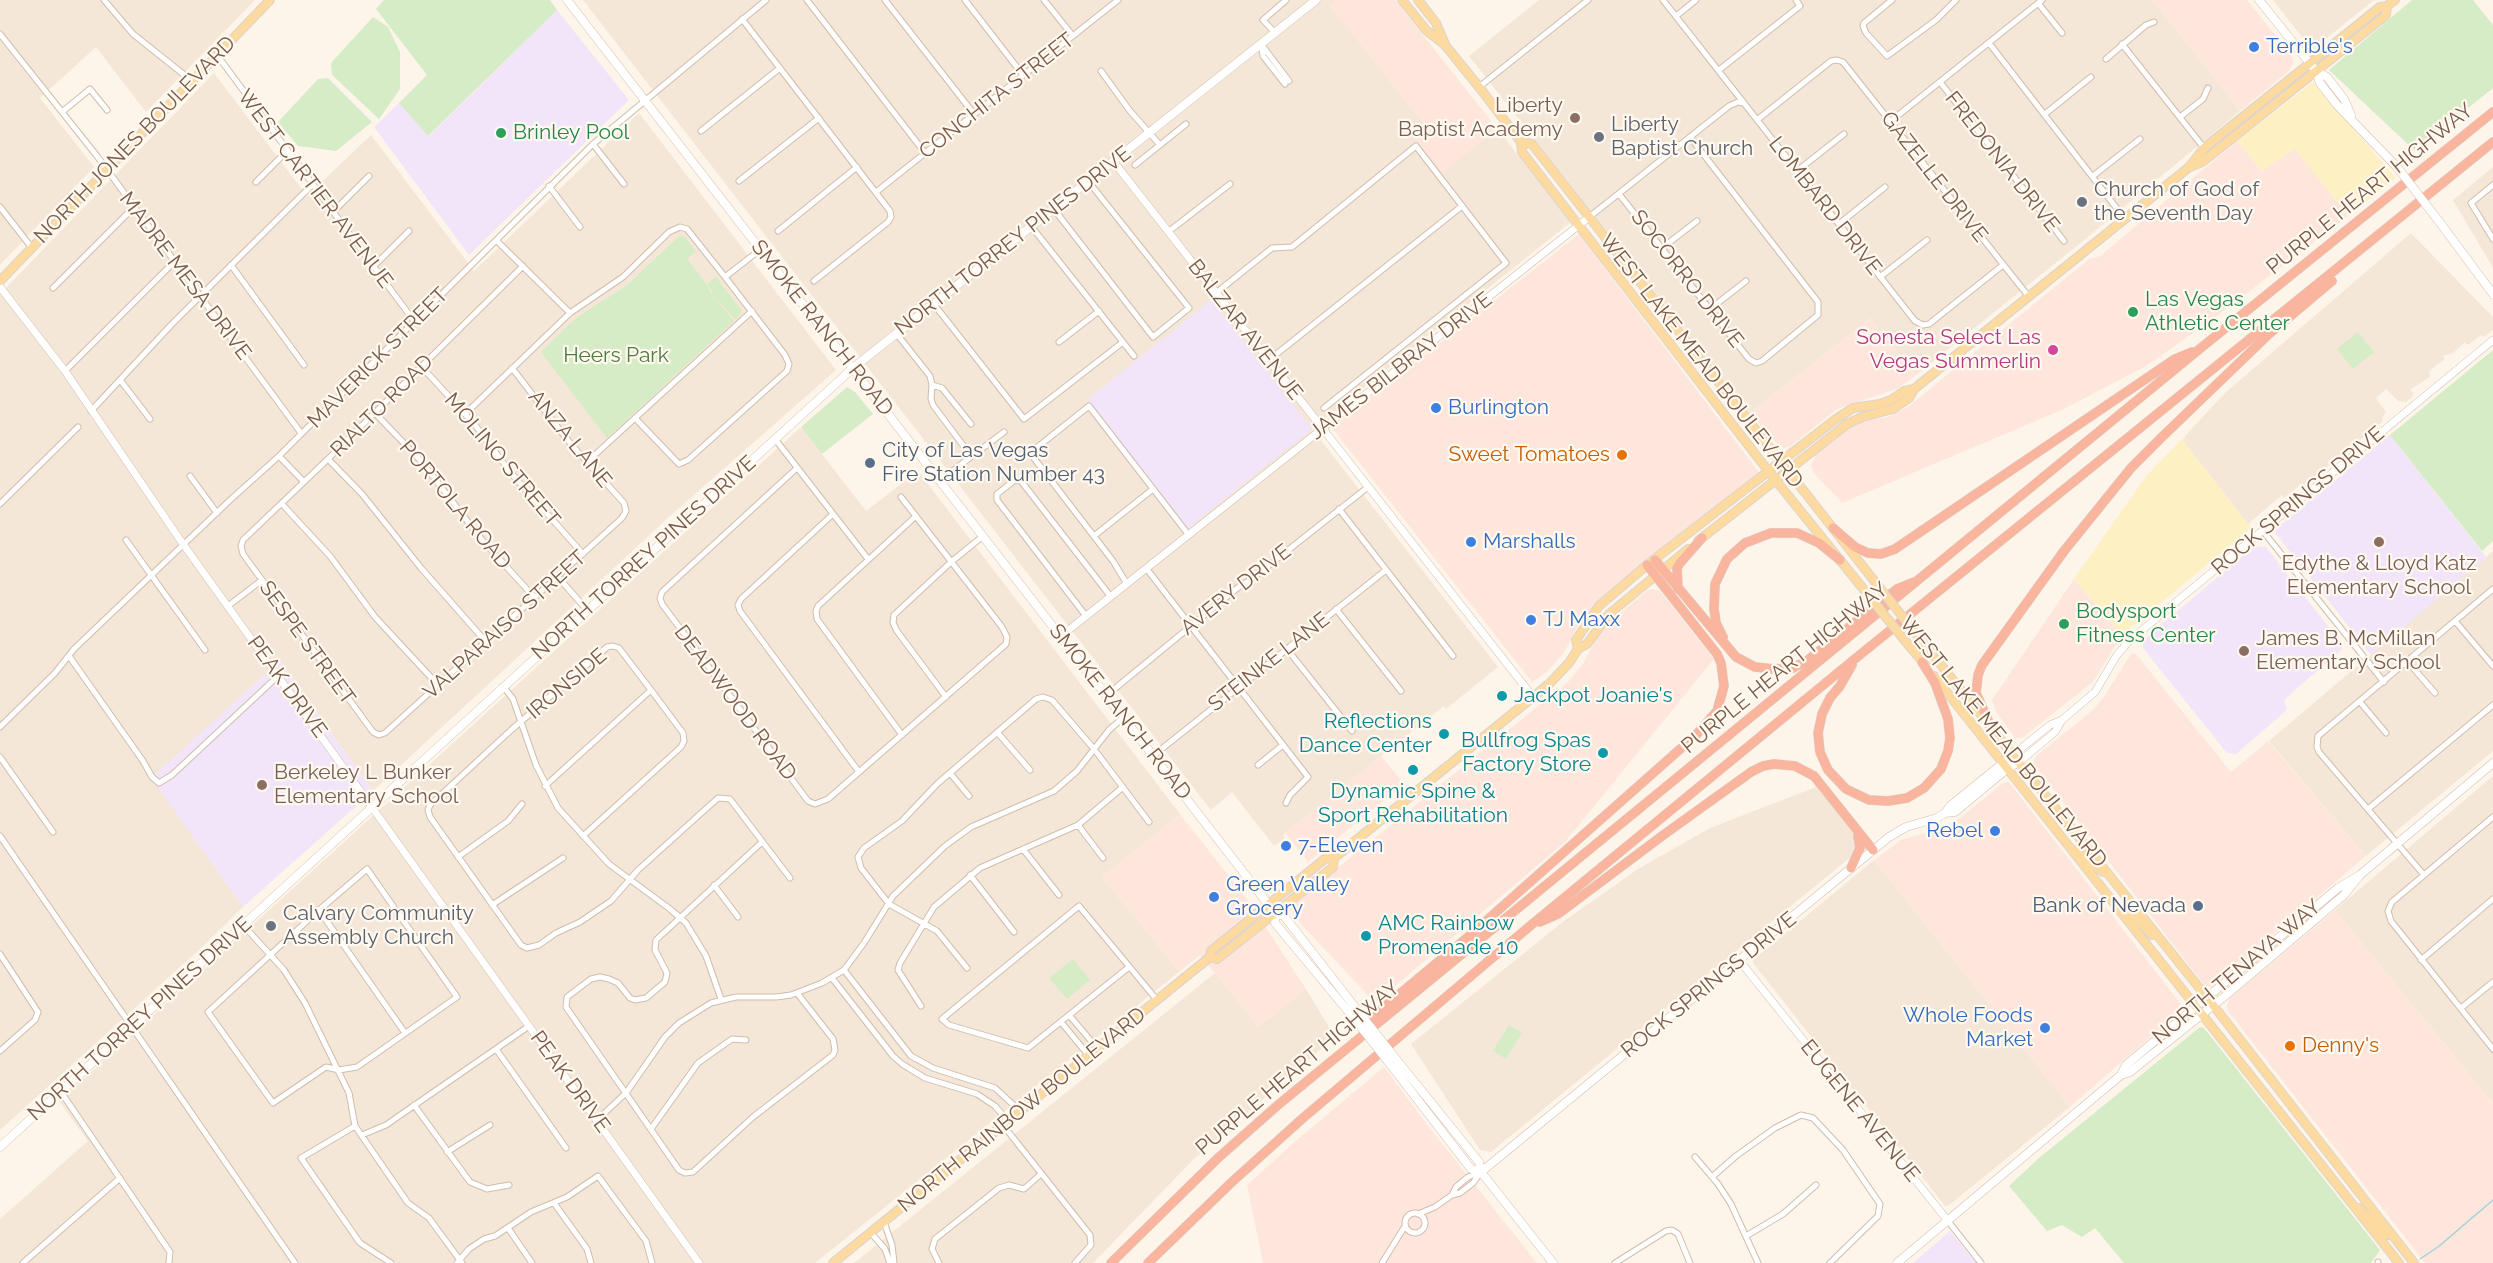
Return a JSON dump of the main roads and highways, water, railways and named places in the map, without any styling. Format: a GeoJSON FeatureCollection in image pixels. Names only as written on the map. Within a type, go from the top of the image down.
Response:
{"type":"FeatureCollection","features":[{"type":"Feature","properties":{"kind":"highway","name":"PURPLE HEART HIGHWAY"},"geometry":{"type":"LineString","coordinates":[[1111,1263],[1218,1158],[1352,1045],[2202,347],[2493,112]]}},
{"type":"Feature","properties":{"kind":"highway","name":"PURPLE HEART HIGHWAY"},"geometry":{"type":"LineString","coordinates":[[1148,1263],[1233,1180],[1303,1118],[1530,926],[1856,658],[2493,142]]}},
{"type":"Feature","properties":{"kind":"highway"},"geometry":{"type":"LineString","coordinates":[[1990,727],[1979,703],[1976,687],[1982,665],[2064,551],[2131,468],[2182,416],[2381,234]]}},
{"type":"Feature","properties":{"kind":"highway"},"geometry":{"type":"LineString","coordinates":[[1833,528],[1855,547],[1868,553],[1881,554],[1895,549],[2175,358],[2202,347]]}},
{"type":"Feature","properties":{"kind":"highway"},"geometry":{"type":"LineString","coordinates":[[1802,663],[1781,666],[1763,665],[1735,650],[1722,635],[1715,617],[1714,590],[1718,577],[1727,559],[1736,549],[1758,536],[1771,533],[1784,532],[1810,538],[1840,560]]}},
{"type":"Feature","properties":{"kind":"highway"},"geometry":{"type":"LineString","coordinates":[[1678,589],[1677,568],[1702,538]]}},
{"type":"Feature","properties":{"kind":"highway"},"geometry":{"type":"LineString","coordinates":[[1352,1045],[1378,1012],[1542,872],[1696,735],[1717,711],[1724,686],[1721,663],[1717,654],[1651,563]]}},
{"type":"Feature","properties":{"kind":"highway"},"geometry":{"type":"LineString","coordinates":[[1659,573],[1678,589],[1725,647],[1745,663],[1758,668],[1774,669],[1793,668],[1814,656],[1897,589],[1924,577]]}},
{"type":"Feature","properties":{"kind":"highway"},"geometry":{"type":"LineString","coordinates":[[1856,658],[1824,708],[1819,727],[1819,746],[1828,770],[1841,785],[1857,795],[1882,801],[1901,799],[1919,792],[1934,780],[1947,757],[1950,738],[1948,719],[1935,683],[1922,662]]}},
{"type":"Feature","properties":{"kind":"highway"},"geometry":{"type":"LineString","coordinates":[[1530,926],[1558,914],[1662,836],[1751,772],[1763,766],[1774,764],[1795,766],[1814,776],[1873,850]]}},
{"type":"Feature","properties":{"kind":"highway"},"geometry":{"type":"LineString","coordinates":[[1851,868],[1860,848],[1857,831]]}},
{"type":"Feature","properties":{"kind":"main road","name":"NORTH JONES BOULEVARD"},"geometry":{"type":"LineString","coordinates":[[0,281],[270,0]]}},
{"type":"Feature","properties":{"kind":"main road","name":"SMOKE RANCH ROAD"},"geometry":{"type":"LineString","coordinates":[[567,0],[1154,755],[1275,913],[1275,923],[1355,1014],[1397,1067],[1471,1169],[1481,1172],[1553,1263]]}},
{"type":"Feature","properties":{"kind":"main road","name":"NORTH TORREY PINES DRIVE"},"geometry":{"type":"LineString","coordinates":[[0,1147],[853,368],[1316,0]]}},
{"type":"Feature","properties":{"kind":"main road","name":"WEST LAKE MEAD BOULEVARD"},"geometry":{"type":"LineString","coordinates":[[1402,0],[1426,30],[1445,45],[1479,87],[1521,142],[1522,152],[1634,296],[1686,357],[1776,481],[2006,764],[2399,1263]]}},
{"type":"Feature","properties":{"kind":"main road","name":"WEST LAKE MEAD BOULEVARD"},"geometry":{"type":"LineString","coordinates":[[1418,0],[1436,23],[1445,45]]}},
{"type":"Feature","properties":{"kind":"main road"},"geometry":{"type":"LineString","coordinates":[[2259,0],[2316,71],[2327,77],[2344,99],[2353,119],[2397,167],[2493,294]]}},
{"type":"Feature","properties":{"kind":"main road","name":"NORTH RAINBOW BOULEVARD"},"geometry":{"type":"LineString","coordinates":[[1210,957],[1210,951],[1268,904],[1326,858],[1334,858],[1533,697],[1560,674],[1578,649],[1587,644],[1608,614],[1702,538],[1852,421],[1893,409],[1909,398],[1914,389],[2188,168],[2204,148],[2380,7],[2387,6],[2395,0]]}},
{"type":"Feature","properties":{"kind":"main road","name":"NORTH RAINBOW BOULEVARD"},"geometry":{"type":"LineString","coordinates":[[2188,168],[2202,162],[2386,15],[2387,6]]}},
{"type":"Feature","properties":{"kind":"main road","name":"WEST LAKE MEAD BOULEVARD"},"geometry":{"type":"LineString","coordinates":[[1521,142],[1532,144],[1780,463],[2213,1005],[2291,1108],[2415,1263]]}},
{"type":"Feature","properties":{"kind":"main road"},"geometry":{"type":"LineString","coordinates":[[1634,296],[1649,295]]}},
{"type":"Feature","properties":{"kind":"main road"},"geometry":{"type":"LineString","coordinates":[[1663,313],[1665,323],[1686,357],[1736,405]]}},
{"type":"Feature","properties":{"kind":"main road","name":"NORTH RAINBOW BOULEVARD"},"geometry":{"type":"LineString","coordinates":[[1578,649],[1576,640],[1594,612],[1651,563],[1780,463],[1846,412],[1860,406],[1880,404],[1904,391],[1914,389]]}},
{"type":"Feature","properties":{"kind":"main road","name":"ROCK SPRINGS DRIVE"},"geometry":{"type":"LineString","coordinates":[[1481,1172],[1898,830],[1946,813],[1950,806],[2016,759]]}},
{"type":"Feature","properties":{"kind":"main road","name":"NORTH TENAYA WAY"},"geometry":{"type":"LineString","coordinates":[[2199,1010],[2206,997],[2338,888],[2360,875],[2493,763]]}},
{"type":"Feature","properties":{"kind":"main road"},"geometry":{"type":"LineString","coordinates":[[2043,813],[2058,824],[2075,844],[2083,842]]}},
{"type":"Feature","properties":{"kind":"main road"},"geometry":{"type":"LineString","coordinates":[[2073,850],[2081,851],[2093,865],[2109,875]]}},
{"type":"Feature","properties":{"kind":"main road","name":"NORTH RAINBOW BOULEVARD"},"geometry":{"type":"LineString","coordinates":[[1210,957],[1217,959],[1333,867],[1334,858]]}},
{"type":"Feature","properties":{"kind":"main road","name":"NORTH TENAYA WAY"},"geometry":{"type":"LineString","coordinates":[[1897,1263],[2121,1075],[2126,1065],[2199,1010],[2213,1005],[2297,935],[2344,895],[2360,875]]}},
{"type":"Feature","properties":{"kind":"main road"},"geometry":{"type":"LineString","coordinates":[[2098,882],[2108,887],[2122,903],[2132,903]]}},
{"type":"Feature","properties":{"kind":"main road"},"geometry":{"type":"LineString","coordinates":[[2328,909],[2326,905],[2338,888]]}},
{"type":"Feature","properties":{"kind":"main road"},"geometry":{"type":"LineString","coordinates":[[2297,935],[2316,912],[2315,907]]}},
{"type":"Feature","properties":{"kind":"main road"},"geometry":{"type":"LineString","coordinates":[[2121,912],[2128,911],[2142,927],[2166,947]]}},
{"type":"Feature","properties":{"kind":"main road","name":"NORTH RAINBOW BOULEVARD"},"geometry":{"type":"LineString","coordinates":[[833,1263],[1210,957]]}},
{"type":"Feature","properties":{"kind":"main road"},"geometry":{"type":"LineString","coordinates":[[2282,1115],[2291,1108]]}},
{"type":"Feature","properties":{"kind":"main road"},"geometry":{"type":"LineString","coordinates":[[2349,1201],[2367,1214],[2384,1234],[2393,1236]]}},
{"type":"Feature","properties":{"kind":"main road"},"geometry":{"type":"LineString","coordinates":[[2391,1253],[2389,1245],[2392,1243],[2408,1263]]}},
{"type":"Feature","properties":{"kind":"waterway"},"geometry":{"type":"LineString","coordinates":[[2420,1259],[2438,1247],[2493,1200]]}},
{"type":"Feature","properties":{"kind":"place","name":"Terrible's"},"geometry":{"type":"Point","coordinates":[2254,47]}},
{"type":"Feature","properties":{"kind":"place","name":"Liberty Baptist Academy"},"geometry":{"type":"Point","coordinates":[1575,118]}},
{"type":"Feature","properties":{"kind":"place","name":"Brinley Pool"},"geometry":{"type":"Point","coordinates":[501,133]}},
{"type":"Feature","properties":{"kind":"place","name":"Liberty Baptist Church"},"geometry":{"type":"Point","coordinates":[1599,137]}},
{"type":"Feature","properties":{"kind":"place","name":"Church of God of the Seventh Day"},"geometry":{"type":"Point","coordinates":[2082,202]}},
{"type":"Feature","properties":{"kind":"place","name":"Las Vegas Athletic Center"},"geometry":{"type":"Point","coordinates":[2133,312]}},
{"type":"Feature","properties":{"kind":"place","name":"Sonesta Select Las Vegas Summerlin"},"geometry":{"type":"Point","coordinates":[2053,350]}},
{"type":"Feature","properties":{"kind":"place","name":"Burlington"},"geometry":{"type":"Point","coordinates":[1436,408]}},
{"type":"Feature","properties":{"kind":"place","name":"Sweet Tomatoes"},"geometry":{"type":"Point","coordinates":[1622,455]}},
{"type":"Feature","properties":{"kind":"place","name":"City of Las Vegas Fire Station Number 43"},"geometry":{"type":"Point","coordinates":[870,463]}},
{"type":"Feature","properties":{"kind":"place","name":"Marshalls"},"geometry":{"type":"Point","coordinates":[1471,542]}},
{"type":"Feature","properties":{"kind":"place","name":"Edythe & Lloyd Katz Elementary School"},"geometry":{"type":"Point","coordinates":[2379,542]}},
{"type":"Feature","properties":{"kind":"place","name":"TJ Maxx"},"geometry":{"type":"Point","coordinates":[1531,620]}},
{"type":"Feature","properties":{"kind":"place","name":"Bodysport Fitness Center"},"geometry":{"type":"Point","coordinates":[2064,624]}},
{"type":"Feature","properties":{"kind":"place","name":"James B. McMillan Elementary School"},"geometry":{"type":"Point","coordinates":[2244,651]}},
{"type":"Feature","properties":{"kind":"place","name":"Jackpot Joanie's"},"geometry":{"type":"Point","coordinates":[1502,696]}},
{"type":"Feature","properties":{"kind":"place","name":"Reflections Dance Center"},"geometry":{"type":"Point","coordinates":[1444,734]}},
{"type":"Feature","properties":{"kind":"place","name":"Bullfrog Spas Factory Store"},"geometry":{"type":"Point","coordinates":[1603,753]}},
{"type":"Feature","properties":{"kind":"place","name":"Dynamic Spine & Sport Rehabilitation"},"geometry":{"type":"Point","coordinates":[1413,770]}},
{"type":"Feature","properties":{"kind":"place","name":"Berkeley L Bunker Elementary School"},"geometry":{"type":"Point","coordinates":[262,785]}},
{"type":"Feature","properties":{"kind":"place","name":"Rebel"},"geometry":{"type":"Point","coordinates":[1995,831]}},
{"type":"Feature","properties":{"kind":"place","name":"7-Eleven"},"geometry":{"type":"Point","coordinates":[1286,846]}},
{"type":"Feature","properties":{"kind":"place","name":"Green Valley Grocery"},"geometry":{"type":"Point","coordinates":[1214,897]}},
{"type":"Feature","properties":{"kind":"place","name":"Bank of Nevada"},"geometry":{"type":"Point","coordinates":[2198,906]}},
{"type":"Feature","properties":{"kind":"place","name":"Calvary Community Assembly Church"},"geometry":{"type":"Point","coordinates":[271,926]}},
{"type":"Feature","properties":{"kind":"place","name":"AMC Rainbow Promenade 10"},"geometry":{"type":"Point","coordinates":[1366,936]}},
{"type":"Feature","properties":{"kind":"place","name":"Whole Foods Market"},"geometry":{"type":"Point","coordinates":[2045,1028]}},
{"type":"Feature","properties":{"kind":"place","name":"Denny's"},"geometry":{"type":"Point","coordinates":[2290,1046]}},
{"type":"Feature","properties":{"kind":"park label","name":"Heers Park"},"geometry":{"type":"Point","coordinates":[616,356]}}]}
